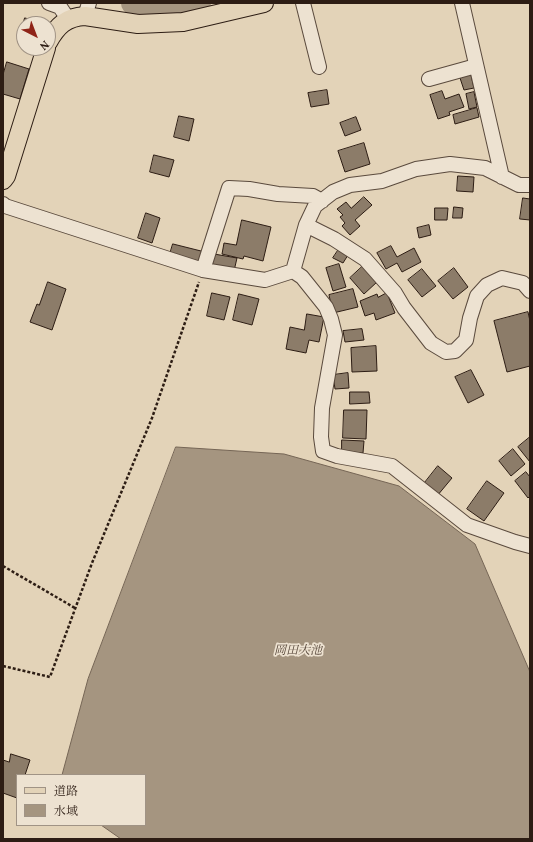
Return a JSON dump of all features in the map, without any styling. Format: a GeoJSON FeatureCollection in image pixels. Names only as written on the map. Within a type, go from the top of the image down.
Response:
{"type":"FeatureCollection","features":[{"type":"Feature","properties":{"kind":"main road"},"geometry":{"type":"LineString","coordinates":[[56,30],[68,19],[87,8],[138,24],[183,22],[264,3]]}},
{"type":"Feature","properties":{"kind":"main road"},"geometry":{"type":"LineString","coordinates":[[3,180],[6,176],[44,56]]}},
{"type":"Feature","properties":{"kind":"street"},"geometry":{"type":"LineString","coordinates":[[49,3],[60,7],[68,19]]}},
{"type":"Feature","properties":{"kind":"street"},"geometry":{"type":"LineString","coordinates":[[303,3],[319,67]]}},
{"type":"Feature","properties":{"kind":"street"},"geometry":{"type":"LineString","coordinates":[[462,3],[502,177]]}},
{"type":"Feature","properties":{"kind":"street"},"geometry":{"type":"LineString","coordinates":[[429,78],[476,66]]}},
{"type":"Feature","properties":{"kind":"street"},"geometry":{"type":"LineString","coordinates":[[293,271],[306,225],[315,206],[333,192],[350,185],[382,181],[416,169],[450,164],[485,168],[519,185],[530,185]]}},
{"type":"Feature","properties":{"kind":"street"},"geometry":{"type":"LineString","coordinates":[[203,270],[229,188],[249,189],[278,194],[313,196],[322,201]]}},
{"type":"Feature","properties":{"kind":"street"},"geometry":{"type":"LineString","coordinates":[[3,204],[10,208],[203,270],[265,280],[293,271]]}},
{"type":"Feature","properties":{"kind":"street"},"geometry":{"type":"LineString","coordinates":[[306,225],[334,239],[365,259],[395,293],[404,308],[431,343],[446,352],[455,351],[466,340],[470,318],[477,296],[487,285],[502,278],[523,283],[530,291]]}},
{"type":"Feature","properties":{"kind":"street"},"geometry":{"type":"LineString","coordinates":[[293,271],[302,277],[326,308],[335,334],[322,408],[321,437],[324,451],[337,456],[392,466],[467,524],[530,546]]}},
{"type":"Feature","properties":{"kind":"path"},"geometry":{"type":"LineString","coordinates":[[3,666],[50,677],[92,563],[152,418],[203,270]]}},
{"type":"Feature","properties":{"kind":"path"},"geometry":{"type":"LineString","coordinates":[[3,566],[76,608]]}},
{"type":"Feature","properties":{"kind":"water","name":"岡田大池"},"geometry":{"type":"Polygon","coordinates":[[[176,447],[284,454],[399,486],[475,544],[530,672],[530,839],[121,839],[102,826],[146,826],[146,774],[62,774],[88,679],[176,447]]]}},
{"type":"Feature","properties":{"kind":"building"},"geometry":{"type":"Polygon","coordinates":[[[7,62],[29,69],[20,99],[3,94],[3,75],[7,62]]]}},
{"type":"Feature","properties":{"kind":"building"},"geometry":{"type":"Polygon","coordinates":[[[471,75],[474,88],[464,90],[460,78],[471,75]]]}},
{"type":"Feature","properties":{"kind":"building"},"geometry":{"type":"Polygon","coordinates":[[[327,90],[329,104],[311,107],[308,93],[327,90]]]}},
{"type":"Feature","properties":{"kind":"building"},"geometry":{"type":"Polygon","coordinates":[[[442,91],[445,99],[459,94],[464,107],[449,112],[450,115],[438,119],[430,95],[442,91]]]}},
{"type":"Feature","properties":{"kind":"building"},"geometry":{"type":"Polygon","coordinates":[[[474,92],[477,107],[469,109],[466,94],[474,92]]]}},
{"type":"Feature","properties":{"kind":"building"},"geometry":{"type":"Polygon","coordinates":[[[477,108],[479,117],[455,124],[453,115],[477,108]]]}},
{"type":"Feature","properties":{"kind":"building"},"geometry":{"type":"Polygon","coordinates":[[[179,116],[194,119],[189,141],[174,137],[179,116]]]}},
{"type":"Feature","properties":{"kind":"building"},"geometry":{"type":"Polygon","coordinates":[[[356,117],[361,130],[345,136],[340,123],[356,117]]]}},
{"type":"Feature","properties":{"kind":"building"},"geometry":{"type":"Polygon","coordinates":[[[364,143],[370,164],[345,172],[338,151],[364,143]]]}},
{"type":"Feature","properties":{"kind":"building"},"geometry":{"type":"Polygon","coordinates":[[[154,155],[174,160],[169,177],[150,172],[154,155]]]}},
{"type":"Feature","properties":{"kind":"building"},"geometry":{"type":"Polygon","coordinates":[[[458,176],[474,177],[473,192],[457,191],[458,176]]]}},
{"type":"Feature","properties":{"kind":"building"},"geometry":{"type":"Polygon","coordinates":[[[364,197],[372,205],[355,220],[360,226],[350,235],[342,226],[345,223],[340,217],[343,215],[337,209],[346,202],[351,208],[364,197]]]}},
{"type":"Feature","properties":{"kind":"building"},"geometry":{"type":"Polygon","coordinates":[[[523,198],[530,199],[530,220],[520,219],[523,198]]]}},
{"type":"Feature","properties":{"kind":"building"},"geometry":{"type":"Polygon","coordinates":[[[454,207],[463,208],[462,218],[453,218],[454,207]]]}},
{"type":"Feature","properties":{"kind":"building"},"geometry":{"type":"Polygon","coordinates":[[[435,208],[448,208],[447,220],[435,220],[435,208]]]}},
{"type":"Feature","properties":{"kind":"building"},"geometry":{"type":"Polygon","coordinates":[[[146,213],[160,218],[152,243],[138,238],[146,213]]]}},
{"type":"Feature","properties":{"kind":"building"},"geometry":{"type":"Polygon","coordinates":[[[242,220],[271,227],[263,261],[244,256],[243,259],[222,254],[224,243],[236,245],[242,220]]]}},
{"type":"Feature","properties":{"kind":"building"},"geometry":{"type":"Polygon","coordinates":[[[429,225],[431,235],[419,238],[417,228],[429,225]]]}},
{"type":"Feature","properties":{"kind":"building"},"geometry":{"type":"Polygon","coordinates":[[[173,244],[205,252],[202,262],[170,254],[173,244]]]}},
{"type":"Feature","properties":{"kind":"building"},"geometry":{"type":"Polygon","coordinates":[[[391,246],[397,257],[414,248],[421,262],[402,272],[397,263],[386,269],[377,253],[391,246]]]}},
{"type":"Feature","properties":{"kind":"building"},"geometry":{"type":"Polygon","coordinates":[[[339,249],[348,255],[343,263],[333,258],[339,249]]]}},
{"type":"Feature","properties":{"kind":"building"},"geometry":{"type":"Polygon","coordinates":[[[214,254],[237,258],[234,271],[212,267],[214,254]]]}},
{"type":"Feature","properties":{"kind":"building"},"geometry":{"type":"Polygon","coordinates":[[[339,264],[346,287],[333,291],[326,268],[339,264]]]}},
{"type":"Feature","properties":{"kind":"building"},"geometry":{"type":"Polygon","coordinates":[[[363,266],[377,282],[364,294],[350,278],[363,266]]]}},
{"type":"Feature","properties":{"kind":"building"},"geometry":{"type":"Polygon","coordinates":[[[454,268],[468,287],[453,299],[438,281],[454,268]]]}},
{"type":"Feature","properties":{"kind":"building"},"geometry":{"type":"Polygon","coordinates":[[[422,269],[436,286],[422,297],[408,280],[422,269]]]}},
{"type":"Feature","properties":{"kind":"building"},"geometry":{"type":"Polygon","coordinates":[[[48,282],[66,289],[52,330],[30,322],[37,304],[39,305],[48,282]]]}},
{"type":"Feature","properties":{"kind":"building"},"geometry":{"type":"Polygon","coordinates":[[[353,289],[358,307],[333,313],[329,295],[353,289]]]}},
{"type":"Feature","properties":{"kind":"building"},"geometry":{"type":"Polygon","coordinates":[[[212,293],[230,297],[224,320],[207,316],[212,293]]]}},
{"type":"Feature","properties":{"kind":"building"},"geometry":{"type":"Polygon","coordinates":[[[387,293],[395,313],[376,320],[374,313],[365,316],[360,301],[377,294],[378,297],[387,293]]]}},
{"type":"Feature","properties":{"kind":"building"},"geometry":{"type":"Polygon","coordinates":[[[239,294],[259,299],[252,325],[233,320],[239,294]]]}},
{"type":"Feature","properties":{"kind":"building"},"geometry":{"type":"Polygon","coordinates":[[[528,312],[530,321],[530,366],[507,372],[494,321],[528,312]]]}},
{"type":"Feature","properties":{"kind":"building"},"geometry":{"type":"Polygon","coordinates":[[[307,314],[324,317],[319,342],[309,340],[306,353],[286,349],[290,327],[304,330],[307,314]]]}},
{"type":"Feature","properties":{"kind":"building"},"geometry":{"type":"Polygon","coordinates":[[[362,329],[364,340],[345,342],[343,331],[362,329]]]}},
{"type":"Feature","properties":{"kind":"building"},"geometry":{"type":"Polygon","coordinates":[[[376,346],[377,371],[352,372],[351,348],[376,346]]]}},
{"type":"Feature","properties":{"kind":"building"},"geometry":{"type":"Polygon","coordinates":[[[471,370],[484,395],[468,403],[455,377],[471,370]]]}},
{"type":"Feature","properties":{"kind":"building"},"geometry":{"type":"Polygon","coordinates":[[[348,373],[349,388],[335,389],[333,375],[348,373]]]}},
{"type":"Feature","properties":{"kind":"building"},"geometry":{"type":"Polygon","coordinates":[[[350,392],[369,392],[370,403],[350,404],[350,392]]]}},
{"type":"Feature","properties":{"kind":"building"},"geometry":{"type":"Polygon","coordinates":[[[344,410],[367,410],[366,439],[343,438],[344,410]]]}},
{"type":"Feature","properties":{"kind":"building"},"geometry":{"type":"Polygon","coordinates":[[[530,437],[530,462],[518,447],[530,437]]]}},
{"type":"Feature","properties":{"kind":"building"},"geometry":{"type":"Polygon","coordinates":[[[342,440],[364,441],[363,453],[342,452],[342,440]]]}},
{"type":"Feature","properties":{"kind":"building"},"geometry":{"type":"Polygon","coordinates":[[[513,449],[525,464],[511,476],[499,461],[513,449]]]}},
{"type":"Feature","properties":{"kind":"building"},"geometry":{"type":"Polygon","coordinates":[[[438,466],[452,478],[437,496],[423,485],[438,466]]]}},
{"type":"Feature","properties":{"kind":"building"},"geometry":{"type":"Polygon","coordinates":[[[526,472],[530,477],[530,496],[528,498],[515,481],[526,472]]]}},
{"type":"Feature","properties":{"kind":"building"},"geometry":{"type":"Polygon","coordinates":[[[487,481],[504,493],[484,521],[467,509],[487,481]]]}},
{"type":"Feature","properties":{"kind":"building"},"geometry":{"type":"Polygon","coordinates":[[[11,754],[30,760],[25,774],[16,774],[16,798],[3,793],[3,760],[9,762],[11,754]]]}},
{"type":"Feature","properties":{"kind":"waterway"},"geometry":{"type":"LineString","coordinates":[[133,3],[154,6],[199,3]]}}]}
